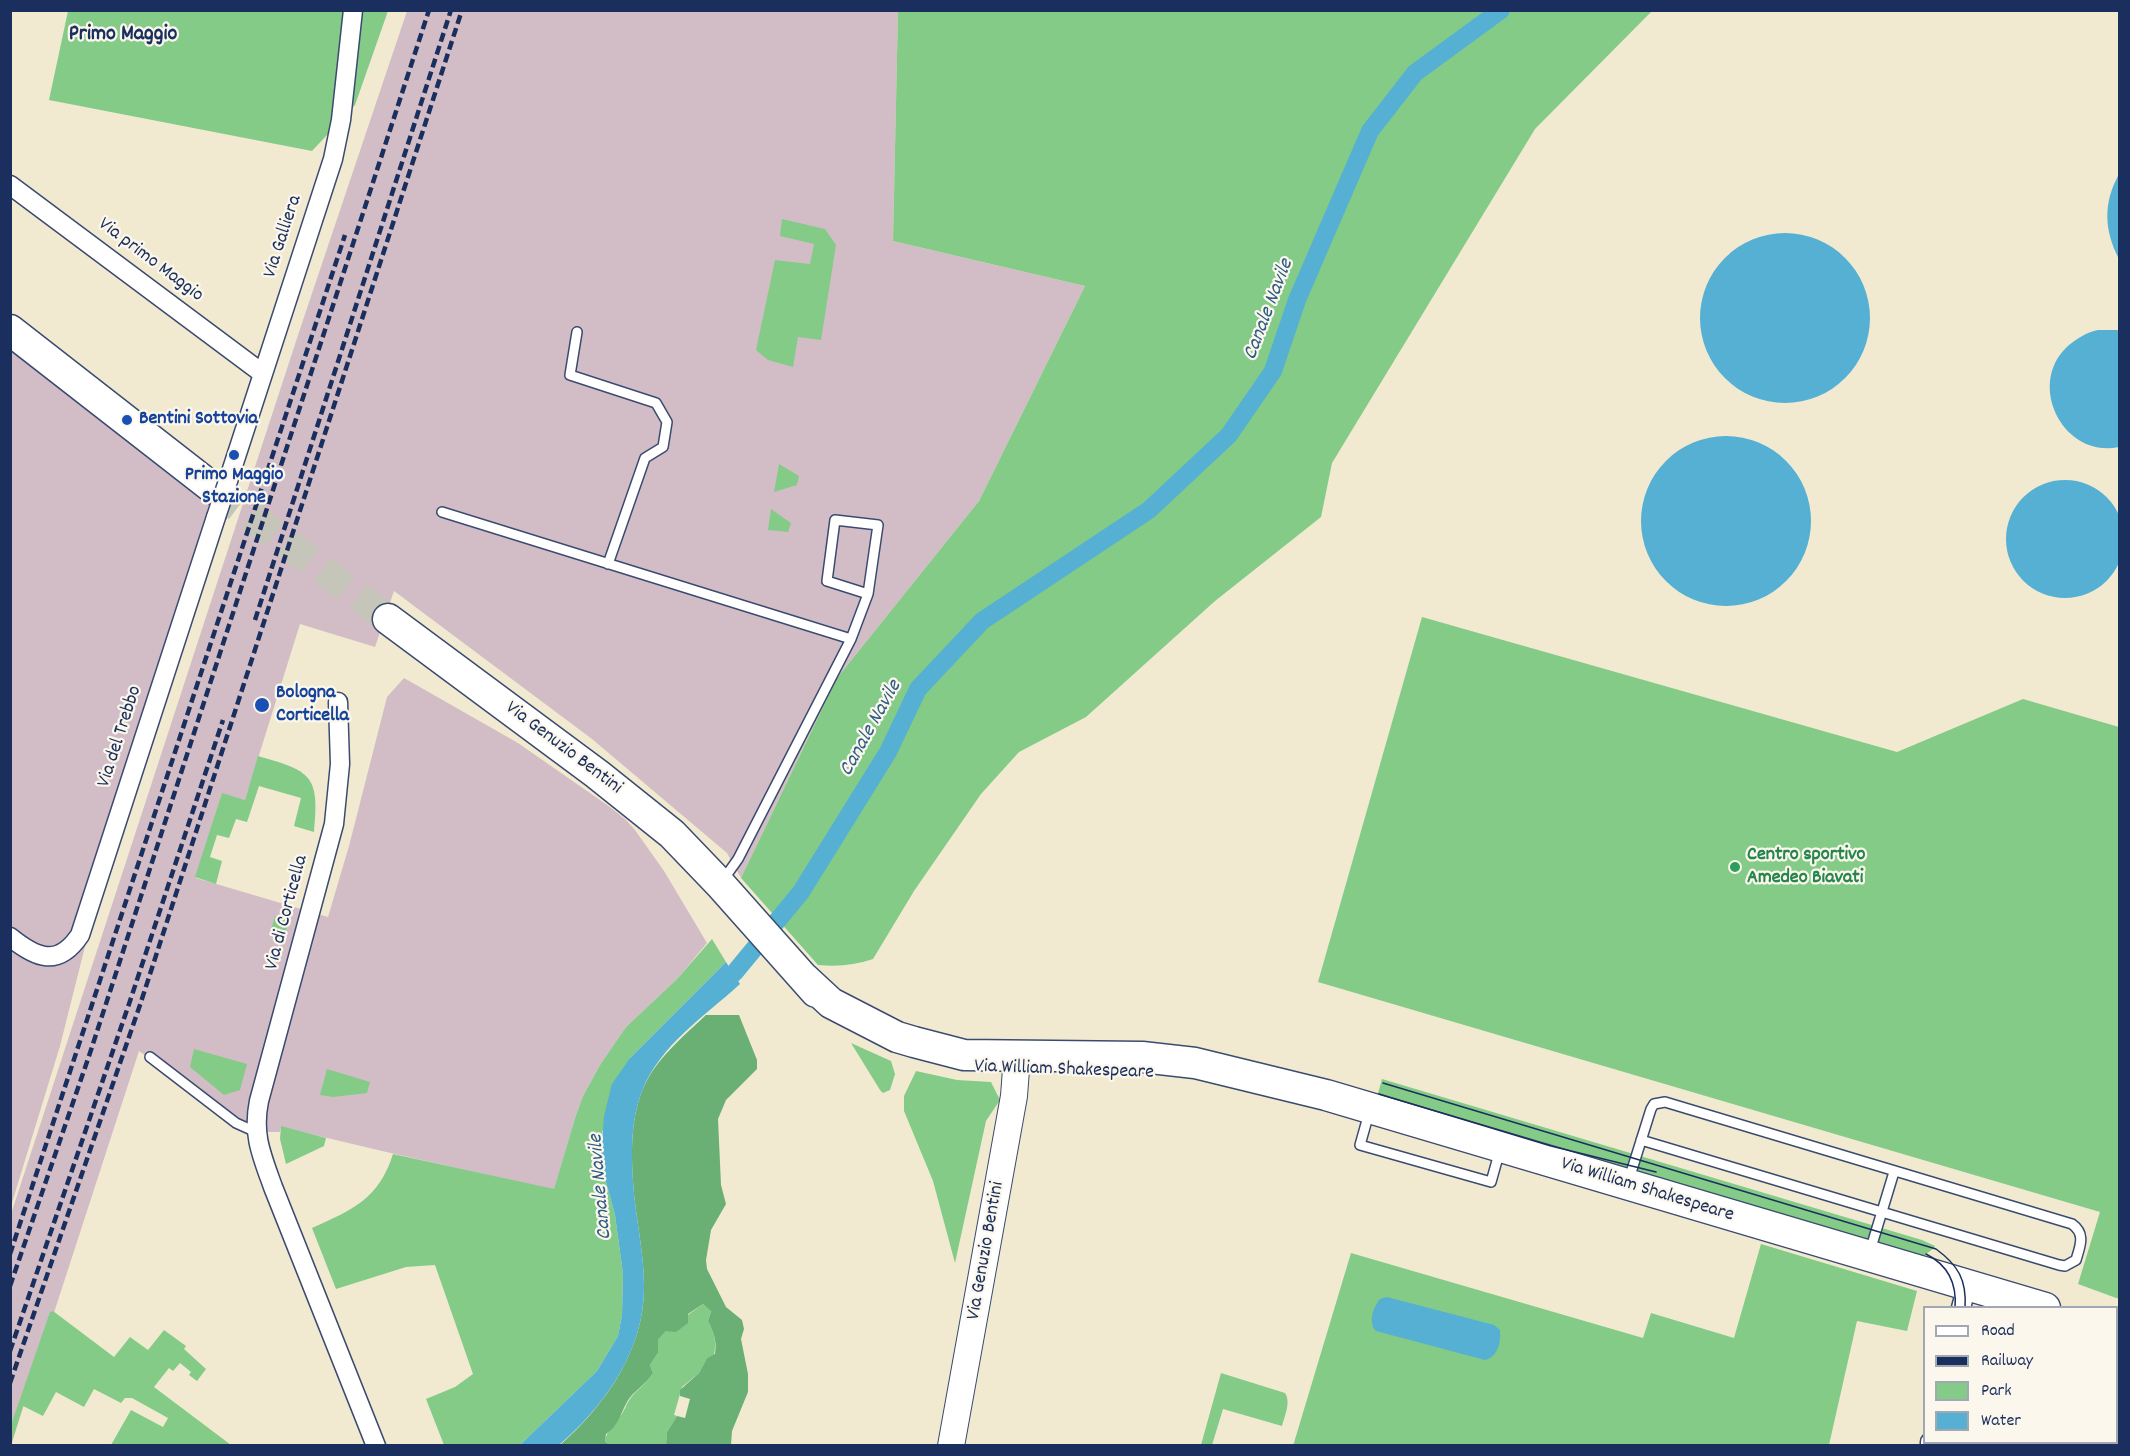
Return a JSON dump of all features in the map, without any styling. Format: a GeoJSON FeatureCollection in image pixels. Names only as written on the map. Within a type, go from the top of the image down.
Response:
{"type":"FeatureCollection","features":[{"type":"Feature","properties":{"kind":"main road"},"geometry":{"type":"LineString","coordinates":[[10,330],[220,493]]}},
{"type":"Feature","properties":{"kind":"main road","name":"Via Genuzio Bentini"},"geometry":{"type":"LineString","coordinates":[[388,619],[597,774],[664,827],[723,888]]}},
{"type":"Feature","properties":{"kind":"main road","name":"Via William Shakespeare"},"geometry":{"type":"LineString","coordinates":[[723,888],[839,1020],[862,1037],[895,1052],[931,1062],[1017,1065],[1060,1055],[1142,1057],[1195,1063],[1297,1087],[1371,1108],[1868,1257],[1964,1296],[2032,1306]]}},
{"type":"Feature","properties":{"kind":"street","name":"Via Galliera"},"geometry":{"type":"LineString","coordinates":[[220,493],[333,159],[341,120],[354,10]]}},
{"type":"Feature","properties":{"kind":"street","name":"Via primo Maggio"},"geometry":{"type":"LineString","coordinates":[[10,185],[262,373]]}},
{"type":"Feature","properties":{"kind":"street","name":"Via del Trebbo"},"geometry":{"type":"LineString","coordinates":[[10,937],[34,954],[51,957],[67,950],[80,935],[220,493]]}},
{"type":"Feature","properties":{"kind":"street","name":"Via di Corticella"},"geometry":{"type":"LineString","coordinates":[[338,702],[340,764],[334,824],[259,1101],[256,1132],[261,1155],[273,1187],[376,1446]]}},
{"type":"Feature","properties":{"kind":"street","name":"Via Genuzio Bentini"},"geometry":{"type":"LineString","coordinates":[[951,1446],[1017,1065]]}},
{"type":"Feature","properties":{"kind":"lane"},"geometry":{"type":"LineString","coordinates":[[577,332],[570,375],[656,403],[667,422],[663,447],[645,458],[608,564]]}},
{"type":"Feature","properties":{"kind":"lane"},"geometry":{"type":"LineString","coordinates":[[442,512],[850,639]]}},
{"type":"Feature","properties":{"kind":"lane"},"geometry":{"type":"LineString","coordinates":[[723,888],[850,639],[868,594],[878,525],[835,520],[827,581],[868,594]]}},
{"type":"Feature","properties":{"kind":"lane"},"geometry":{"type":"LineString","coordinates":[[150,1057],[236,1123],[256,1132]]}},
{"type":"Feature","properties":{"kind":"lane"},"geometry":{"type":"LineString","coordinates":[[1627,1185],[1641,1140],[1654,1104],[1665,1102],[2072,1224],[2079,1228],[2082,1241],[2076,1260],[2065,1266],[2059,1265],[1641,1140]]}},
{"type":"Feature","properties":{"kind":"lane"},"geometry":{"type":"LineString","coordinates":[[1868,1257],[1894,1172]]}},
{"type":"Feature","properties":{"kind":"shaded area"},"geometry":{"type":"Polygon","coordinates":[[[407,11],[898,11],[893,241],[1085,286],[979,501],[837,678],[741,878],[727,853],[592,739],[394,591],[375,647],[300,624],[245,800],[222,794],[196,878],[328,917],[349,846],[387,697],[404,678],[518,743],[626,820],[664,871],[707,943],[677,979],[626,1027],[600,1065],[583,1096],[576,1115],[554,1190],[281,1127],[280,1132],[256,1132],[139,1051],[11,1445],[11,1214],[299,332],[407,11]]]}},
{"type":"Feature","properties":{"kind":"shaded area"},"geometry":{"type":"Polygon","coordinates":[[[11,331],[214,489],[150,688],[60,1046],[11,1206],[11,331]]]}},
{"type":"Feature","properties":{"kind":"green space"},"geometry":{"type":"Polygon","coordinates":[[[68,11],[388,11],[355,105],[312,151],[49,100],[68,11]]]}},
{"type":"Feature","properties":{"kind":"green space"},"geometry":{"type":"Polygon","coordinates":[[[898,11],[1652,11],[1535,129],[1332,463],[1321,517],[1215,601],[1086,717],[1019,752],[981,794],[914,891],[873,959],[846,965],[818,965],[741,878],[837,678],[979,501],[1085,286],[893,241],[898,11]]]}},
{"type":"Feature","properties":{"kind":"green space"},"geometry":{"type":"Polygon","coordinates":[[[782,219],[825,229],[836,245],[821,340],[798,337],[793,367],[768,360],[756,350],[775,260],[810,264],[814,244],[780,236],[782,219]]]}},
{"type":"Feature","properties":{"kind":"green space"},"geometry":{"type":"Polygon","coordinates":[[[779,464],[799,476],[797,485],[774,492],[779,464]]]}},
{"type":"Feature","properties":{"kind":"green space"},"geometry":{"type":"Polygon","coordinates":[[[771,509],[791,523],[788,532],[768,530],[771,509]]]}},
{"type":"Feature","properties":{"kind":"green space","name":"Centro sportivo Amedeo Biavati"},"geometry":{"type":"Polygon","coordinates":[[[1422,617],[1897,752],[2023,699],[2119,727],[2119,1299],[2078,1284],[2100,1212],[1318,982],[1422,617]]]}},
{"type":"Feature","properties":{"kind":"green space"},"geometry":{"type":"Polygon","coordinates":[[[258,756],[290,766],[308,778],[315,798],[314,832],[294,826],[301,798],[259,786],[247,822],[236,819],[229,838],[217,835],[210,857],[222,861],[216,884],[195,877],[222,793],[245,800],[258,756]]]}},
{"type":"Feature","properties":{"kind":"green space"},"geometry":{"type":"Polygon","coordinates":[[[275,916],[289,921],[282,944],[277,942],[280,933],[271,930],[275,916]]]}},
{"type":"Feature","properties":{"kind":"green space"},"geometry":{"type":"Polygon","coordinates":[[[712,939],[726,962],[630,1058],[602,1132],[602,1167],[615,1215],[623,1274],[622,1315],[618,1336],[597,1371],[520,1445],[444,1445],[426,1399],[455,1387],[473,1374],[435,1265],[406,1267],[336,1289],[312,1228],[352,1209],[372,1192],[380,1182],[393,1154],[554,1189],[583,1096],[600,1065],[626,1027],[677,979],[712,939]]]}},
{"type":"Feature","properties":{"kind":"green space"},"geometry":{"type":"Polygon","coordinates":[[[706,1015],[739,1015],[757,1060],[757,1069],[726,1100],[718,1119],[721,1185],[726,1204],[711,1230],[706,1260],[707,1269],[726,1307],[742,1320],[744,1329],[741,1339],[748,1374],[748,1392],[732,1431],[731,1445],[666,1445],[667,1432],[677,1416],[685,1418],[690,1399],[680,1396],[680,1390],[699,1373],[707,1358],[715,1354],[716,1345],[708,1321],[711,1311],[703,1304],[688,1314],[688,1323],[676,1332],[666,1331],[658,1340],[658,1353],[650,1365],[653,1373],[630,1398],[616,1424],[606,1434],[605,1442],[609,1445],[559,1446],[592,1413],[606,1394],[630,1354],[638,1332],[643,1309],[644,1286],[643,1260],[634,1194],[632,1147],[638,1102],[647,1079],[654,1069],[706,1015]]]}},
{"type":"Feature","properties":{"kind":"green space"},"geometry":{"type":"Polygon","coordinates":[[[851,1043],[891,1061],[895,1074],[890,1090],[883,1093],[880,1090],[851,1043]]]}},
{"type":"Feature","properties":{"kind":"green space"},"geometry":{"type":"Polygon","coordinates":[[[194,1049],[247,1064],[240,1090],[224,1095],[190,1067],[194,1049]]]}},
{"type":"Feature","properties":{"kind":"green space"},"geometry":{"type":"Polygon","coordinates":[[[327,1069],[370,1082],[367,1093],[333,1097],[320,1095],[327,1069]]]}},
{"type":"Feature","properties":{"kind":"green space"},"geometry":{"type":"Polygon","coordinates":[[[916,1071],[957,1080],[991,1082],[1000,1100],[986,1121],[955,1263],[933,1181],[904,1111],[904,1096],[916,1071]]]}},
{"type":"Feature","properties":{"kind":"green space"},"geometry":{"type":"Polygon","coordinates":[[[1382,1079],[1922,1240],[1935,1246],[1921,1258],[1661,1178],[1659,1182],[1377,1097],[1382,1079]]]}},
{"type":"Feature","properties":{"kind":"green space"},"geometry":{"type":"Polygon","coordinates":[[[281,1126],[326,1138],[324,1146],[286,1164],[280,1139],[281,1126]]]}},
{"type":"Feature","properties":{"kind":"green space"},"geometry":{"type":"Polygon","coordinates":[[[1761,1244],[1917,1291],[1907,1331],[1857,1321],[1829,1445],[1293,1446],[1351,1253],[1643,1338],[1651,1313],[1734,1338],[1761,1244]]]}},
{"type":"Feature","properties":{"kind":"green space"},"geometry":{"type":"Polygon","coordinates":[[[703,1304],[711,1310],[708,1321],[714,1337],[714,1355],[707,1358],[699,1373],[682,1387],[674,1415],[677,1416],[667,1432],[666,1445],[609,1446],[605,1443],[610,1429],[631,1398],[653,1373],[650,1365],[658,1353],[658,1340],[666,1331],[703,1304]]]}},
{"type":"Feature","properties":{"kind":"green space"},"geometry":{"type":"Polygon","coordinates":[[[53,1311],[114,1357],[130,1337],[148,1350],[164,1330],[186,1346],[184,1349],[206,1369],[197,1381],[189,1375],[191,1372],[180,1363],[173,1371],[169,1368],[154,1387],[231,1445],[111,1445],[131,1410],[163,1427],[168,1418],[132,1398],[125,1398],[121,1403],[94,1389],[84,1407],[56,1392],[43,1416],[23,1406],[11,1445],[11,1425],[50,1312],[53,1311]]]}},
{"type":"Feature","properties":{"kind":"green space"},"geometry":{"type":"Polygon","coordinates":[[[2118,1348],[2120,1349],[2119,1445],[2061,1445],[2118,1444],[2118,1348]]]}},
{"type":"Feature","properties":{"kind":"green space"},"geometry":{"type":"Polygon","coordinates":[[[1221,1373],[1285,1393],[1287,1404],[1282,1426],[1223,1409],[1212,1445],[1201,1445],[1221,1373]]]}},
{"type":"Feature","properties":{"kind":"water"},"geometry":{"type":"Polygon","coordinates":[[[2119,174],[2119,259],[2110,238],[2107,216],[2110,195],[2119,174]]]}},
{"type":"Feature","properties":{"kind":"water"},"geometry":{"type":"Polygon","coordinates":[[[1785,233],[1817,240],[1845,258],[1863,286],[1870,318],[1863,350],[1845,378],[1817,396],[1785,403],[1753,396],[1725,378],[1707,350],[1700,318],[1707,286],[1725,258],[1753,240],[1785,233]]]}},
{"type":"Feature","properties":{"kind":"water"},"geometry":{"type":"Polygon","coordinates":[[[2094,331],[2120,331],[2119,447],[2099,448],[2081,441],[2067,430],[2057,415],[2051,397],[2050,379],[2056,361],[2072,342],[2094,331]]]}},
{"type":"Feature","properties":{"kind":"water"},"geometry":{"type":"Polygon","coordinates":[[[1726,436],[1758,443],[1786,461],[1804,489],[1811,521],[1804,553],[1786,581],[1758,599],[1726,606],[1694,599],[1666,581],[1648,553],[1641,521],[1648,489],[1666,461],[1694,443],[1726,436]]]}},
{"type":"Feature","properties":{"kind":"water"},"geometry":{"type":"Polygon","coordinates":[[[2065,480],[2088,485],[2107,497],[2119,516],[2124,539],[2119,562],[2107,581],[2088,593],[2065,598],[2042,593],[2023,581],[2011,562],[2006,539],[2011,516],[2023,497],[2042,485],[2065,480]]]}},
{"type":"Feature","properties":{"kind":"water"},"geometry":{"type":"Polygon","coordinates":[[[726,962],[740,984],[672,1045],[650,1075],[638,1102],[633,1135],[632,1170],[644,1286],[643,1309],[630,1354],[592,1413],[559,1445],[520,1445],[597,1371],[618,1336],[622,1315],[623,1274],[615,1215],[602,1167],[601,1152],[604,1116],[612,1084],[630,1058],[726,962]]]}},
{"type":"Feature","properties":{"kind":"water"},"geometry":{"type":"Polygon","coordinates":[[[1387,1297],[1494,1325],[1500,1330],[1498,1348],[1493,1356],[1485,1360],[1376,1331],[1372,1324],[1375,1306],[1380,1299],[1387,1297]]]}},
{"type":"Feature","properties":{"kind":"waterway","name":"Canale Navile"},"geometry":{"type":"LineString","coordinates":[[716,990],[735,972],[801,892],[888,752],[918,689],[982,621],[1149,510],[1229,435],[1273,371],[1297,300],[1370,131],[1415,73],[1501,10]]}},
{"type":"Feature","properties":{"kind":"tunnel"},"geometry":{"type":"LineString","coordinates":[[214,489],[388,619]]}},
{"type":"Feature","properties":{"kind":"tram line"},"geometry":{"type":"LineString","coordinates":[[1383,1083],[1936,1249],[1960,1274],[1963,1281],[1965,1306]]}},
{"type":"Feature","properties":{"kind":"tram line"},"geometry":{"type":"LineString","coordinates":[[1379,1094],[1551,1146],[1656,1172]]}},
{"type":"Feature","properties":{"kind":"tram line"},"geometry":{"type":"LineString","coordinates":[[1926,1254],[1934,1258],[1950,1276],[1953,1283],[1955,1306]]}},
{"type":"Feature","properties":{"kind":"railway"},"geometry":{"type":"LineString","coordinates":[[10,1286],[90,1053],[429,10]]}},
{"type":"Feature","properties":{"kind":"railway"},"geometry":{"type":"LineString","coordinates":[[255,620],[451,10]]}},
{"type":"Feature","properties":{"kind":"railway"},"geometry":{"type":"LineString","coordinates":[[10,1383],[140,1005],[462,10]]}},
{"type":"Feature","properties":{"kind":"railway"},"geometry":{"type":"LineString","coordinates":[[10,1254],[345,235]]}},
{"type":"Feature","properties":{"kind":"railway"},"geometry":{"type":"LineString","coordinates":[[10,1351],[223,720]]}},
{"type":"Feature","properties":{"kind":"place","name":"Bentini Sottovia"},"geometry":{"type":"Point","coordinates":[127,420]}},
{"type":"Feature","properties":{"kind":"place","name":"Primo Maggio Stazione"},"geometry":{"type":"Point","coordinates":[234,455]}},
{"type":"Feature","properties":{"kind":"place","name":"Bologna Corticella"},"geometry":{"type":"Point","coordinates":[262,705]}},
{"type":"Feature","properties":{"kind":"place","name":"Centro sportivo Amedeo Biavati"},"geometry":{"type":"Point","coordinates":[1735,867]}},
{"type":"Feature","properties":{"kind":"district","name":"Primo Maggio"},"geometry":{"type":"Point","coordinates":[123,36]}}]}
